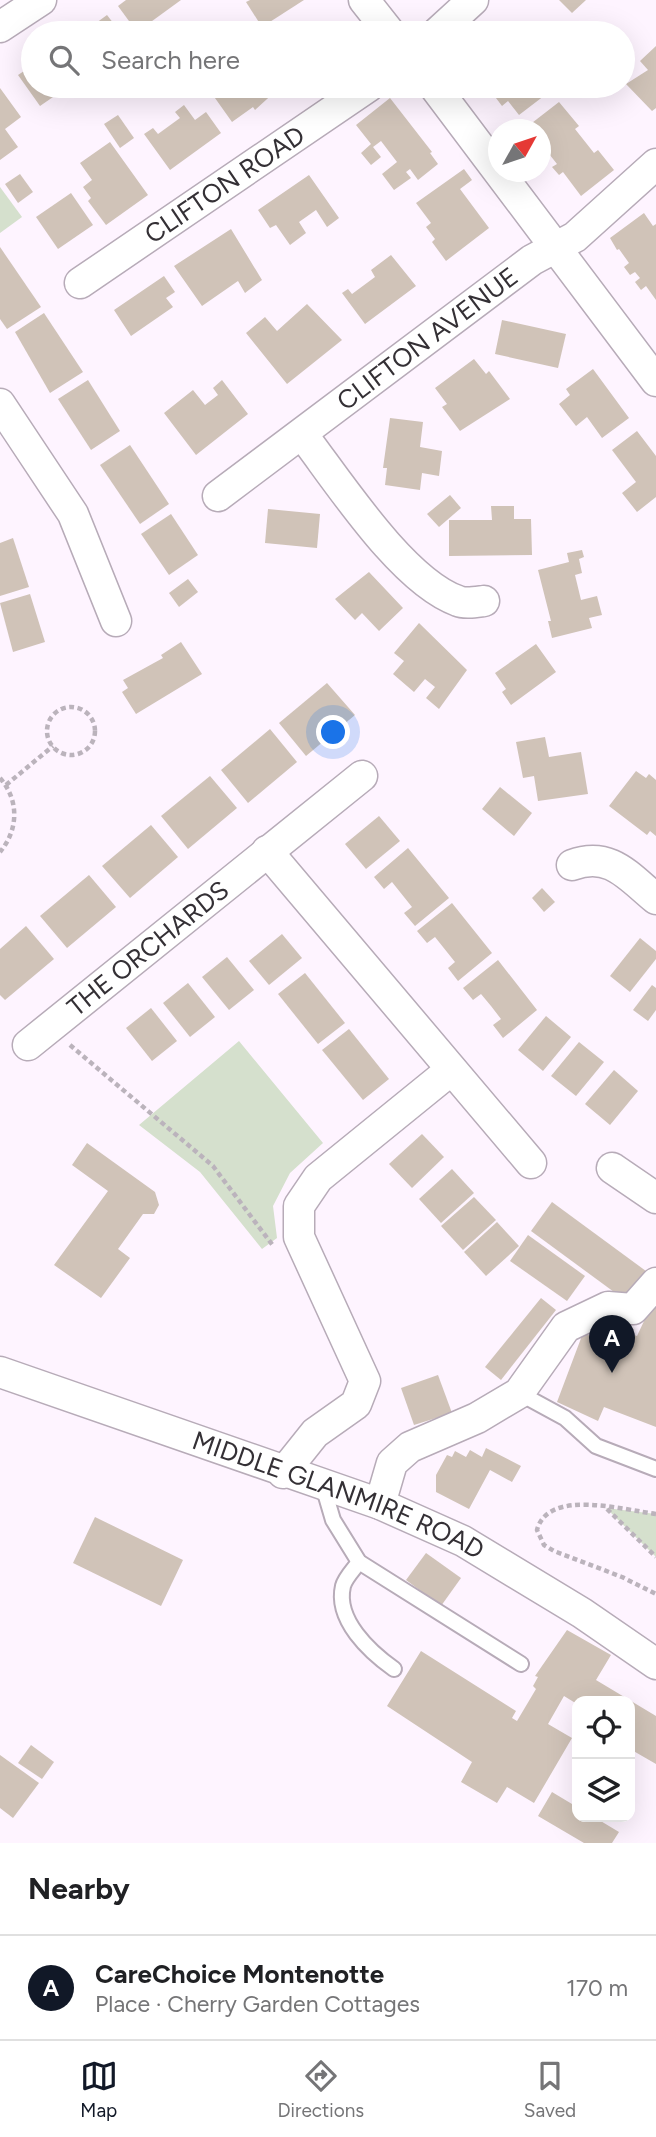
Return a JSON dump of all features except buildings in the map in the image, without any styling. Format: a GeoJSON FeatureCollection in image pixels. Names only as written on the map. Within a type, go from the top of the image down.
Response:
{"type":"FeatureCollection","features":[{"type":"Feature","properties":{"kind":"street"},"geometry":{"type":"LineString","coordinates":[[0,26],[41,0]]}},
{"type":"Feature","properties":{"kind":"street"},"geometry":{"type":"LineString","coordinates":[[364,0],[381,21]]}},
{"type":"Feature","properties":{"kind":"street"},"geometry":{"type":"LineString","coordinates":[[449,21],[473,0]]}},
{"type":"Feature","properties":{"kind":"street","name":"CLIFTON ROAD"},"geometry":{"type":"LineString","coordinates":[[80,283],[351,98]]}},
{"type":"Feature","properties":{"kind":"street"},"geometry":{"type":"LineString","coordinates":[[443,98],[656,381]]}},
{"type":"Feature","properties":{"kind":"street","name":"CLIFTON AVENUE"},"geometry":{"type":"LineString","coordinates":[[218,496],[532,260],[575,237],[656,164]]}},
{"type":"Feature","properties":{"kind":"street"},"geometry":{"type":"LineString","coordinates":[[0,404],[73,514],[116,621]]}},
{"type":"Feature","properties":{"kind":"street"},"geometry":{"type":"LineString","coordinates":[[302,434],[391,549],[435,589],[460,603],[484,601]]}},
{"type":"Feature","properties":{"kind":"street","name":"THE ORCHARDS"},"geometry":{"type":"LineString","coordinates":[[28,1045],[362,776]]}},
{"type":"Feature","properties":{"kind":"street"},"geometry":{"type":"LineString","coordinates":[[267,851],[531,1163]]}},
{"type":"Feature","properties":{"kind":"street"},"geometry":{"type":"LineString","coordinates":[[572,865],[589,859],[610,862],[656,899]]}},
{"type":"Feature","properties":{"kind":"street"},"geometry":{"type":"LineString","coordinates":[[283,1473],[315,1433],[356,1404],[365,1381],[299,1237],[299,1206],[318,1178],[452,1070]]}},
{"type":"Feature","properties":{"kind":"street"},"geometry":{"type":"LineString","coordinates":[[612,1168],[656,1198]]}},
{"type":"Feature","properties":{"kind":"street"},"geometry":{"type":"LineString","coordinates":[[380,1504],[392,1463],[410,1447],[477,1418],[519,1393],[566,1327],[608,1307],[633,1309],[656,1283]]}},
{"type":"Feature","properties":{"kind":"street","name":"MIDDLE GLANMIRE ROAD"},"geometry":{"type":"LineString","coordinates":[[0,1373],[283,1473],[380,1504],[463,1541],[582,1613],[656,1664]]}},
{"type":"Feature","properties":{"kind":"lane"},"geometry":{"type":"LineString","coordinates":[[519,1393],[565,1418],[596,1446],[656,1469]]}},
{"type":"Feature","properties":{"kind":"lane"},"geometry":{"type":"LineString","coordinates":[[323,1486],[333,1520],[359,1562],[522,1664]]}},
{"type":"Feature","properties":{"kind":"lane"},"geometry":{"type":"LineString","coordinates":[[359,1562],[343,1586],[344,1606],[354,1630],[374,1655],[394,1669]]}},
{"type":"Feature","properties":{"kind":"path"},"geometry":{"type":"LineString","coordinates":[[73,708],[92,720],[95,735],[81,753],[65,755],[52,746],[48,739],[48,724],[58,712],[73,708]]}},
{"type":"Feature","properties":{"kind":"path"},"geometry":{"type":"LineString","coordinates":[[6,785],[52,746]]}},
{"type":"Feature","properties":{"kind":"path"},"geometry":{"type":"LineString","coordinates":[[0,778],[13,801],[15,818],[11,835],[0,852]]}},
{"type":"Feature","properties":{"kind":"path"},"geometry":{"type":"LineString","coordinates":[[28,1045],[66,1042],[213,1166],[270,1244],[286,1256],[313,1267]]}},
{"type":"Feature","properties":{"kind":"path"},"geometry":{"type":"LineString","coordinates":[[656,1514],[565,1505],[553,1508],[540,1522],[540,1537],[554,1551],[622,1577],[656,1594]]}},
{"type":"Feature","properties":{"kind":"path"},"geometry":{"type":"LineString","coordinates":[[606,1508],[656,1557]]}},
{"type":"Feature","properties":{"kind":"green space"},"geometry":{"type":"Polygon","coordinates":[[[0,187],[22,217],[0,233],[0,187]]]}},
{"type":"Feature","properties":{"kind":"green space"},"geometry":{"type":"Polygon","coordinates":[[[239,1041],[323,1143],[290,1173],[273,1206],[277,1238],[262,1249],[200,1172],[139,1125],[239,1041]]]}},
{"type":"Feature","properties":{"kind":"green space"},"geometry":{"type":"Polygon","coordinates":[[[606,1508],[656,1514],[656,1557],[606,1508]]]}},
{"type":"Feature","properties":{"kind":"place","name":"CareChoice Montenotte"},"geometry":{"type":"Point","coordinates":[612,1373]}}]}
